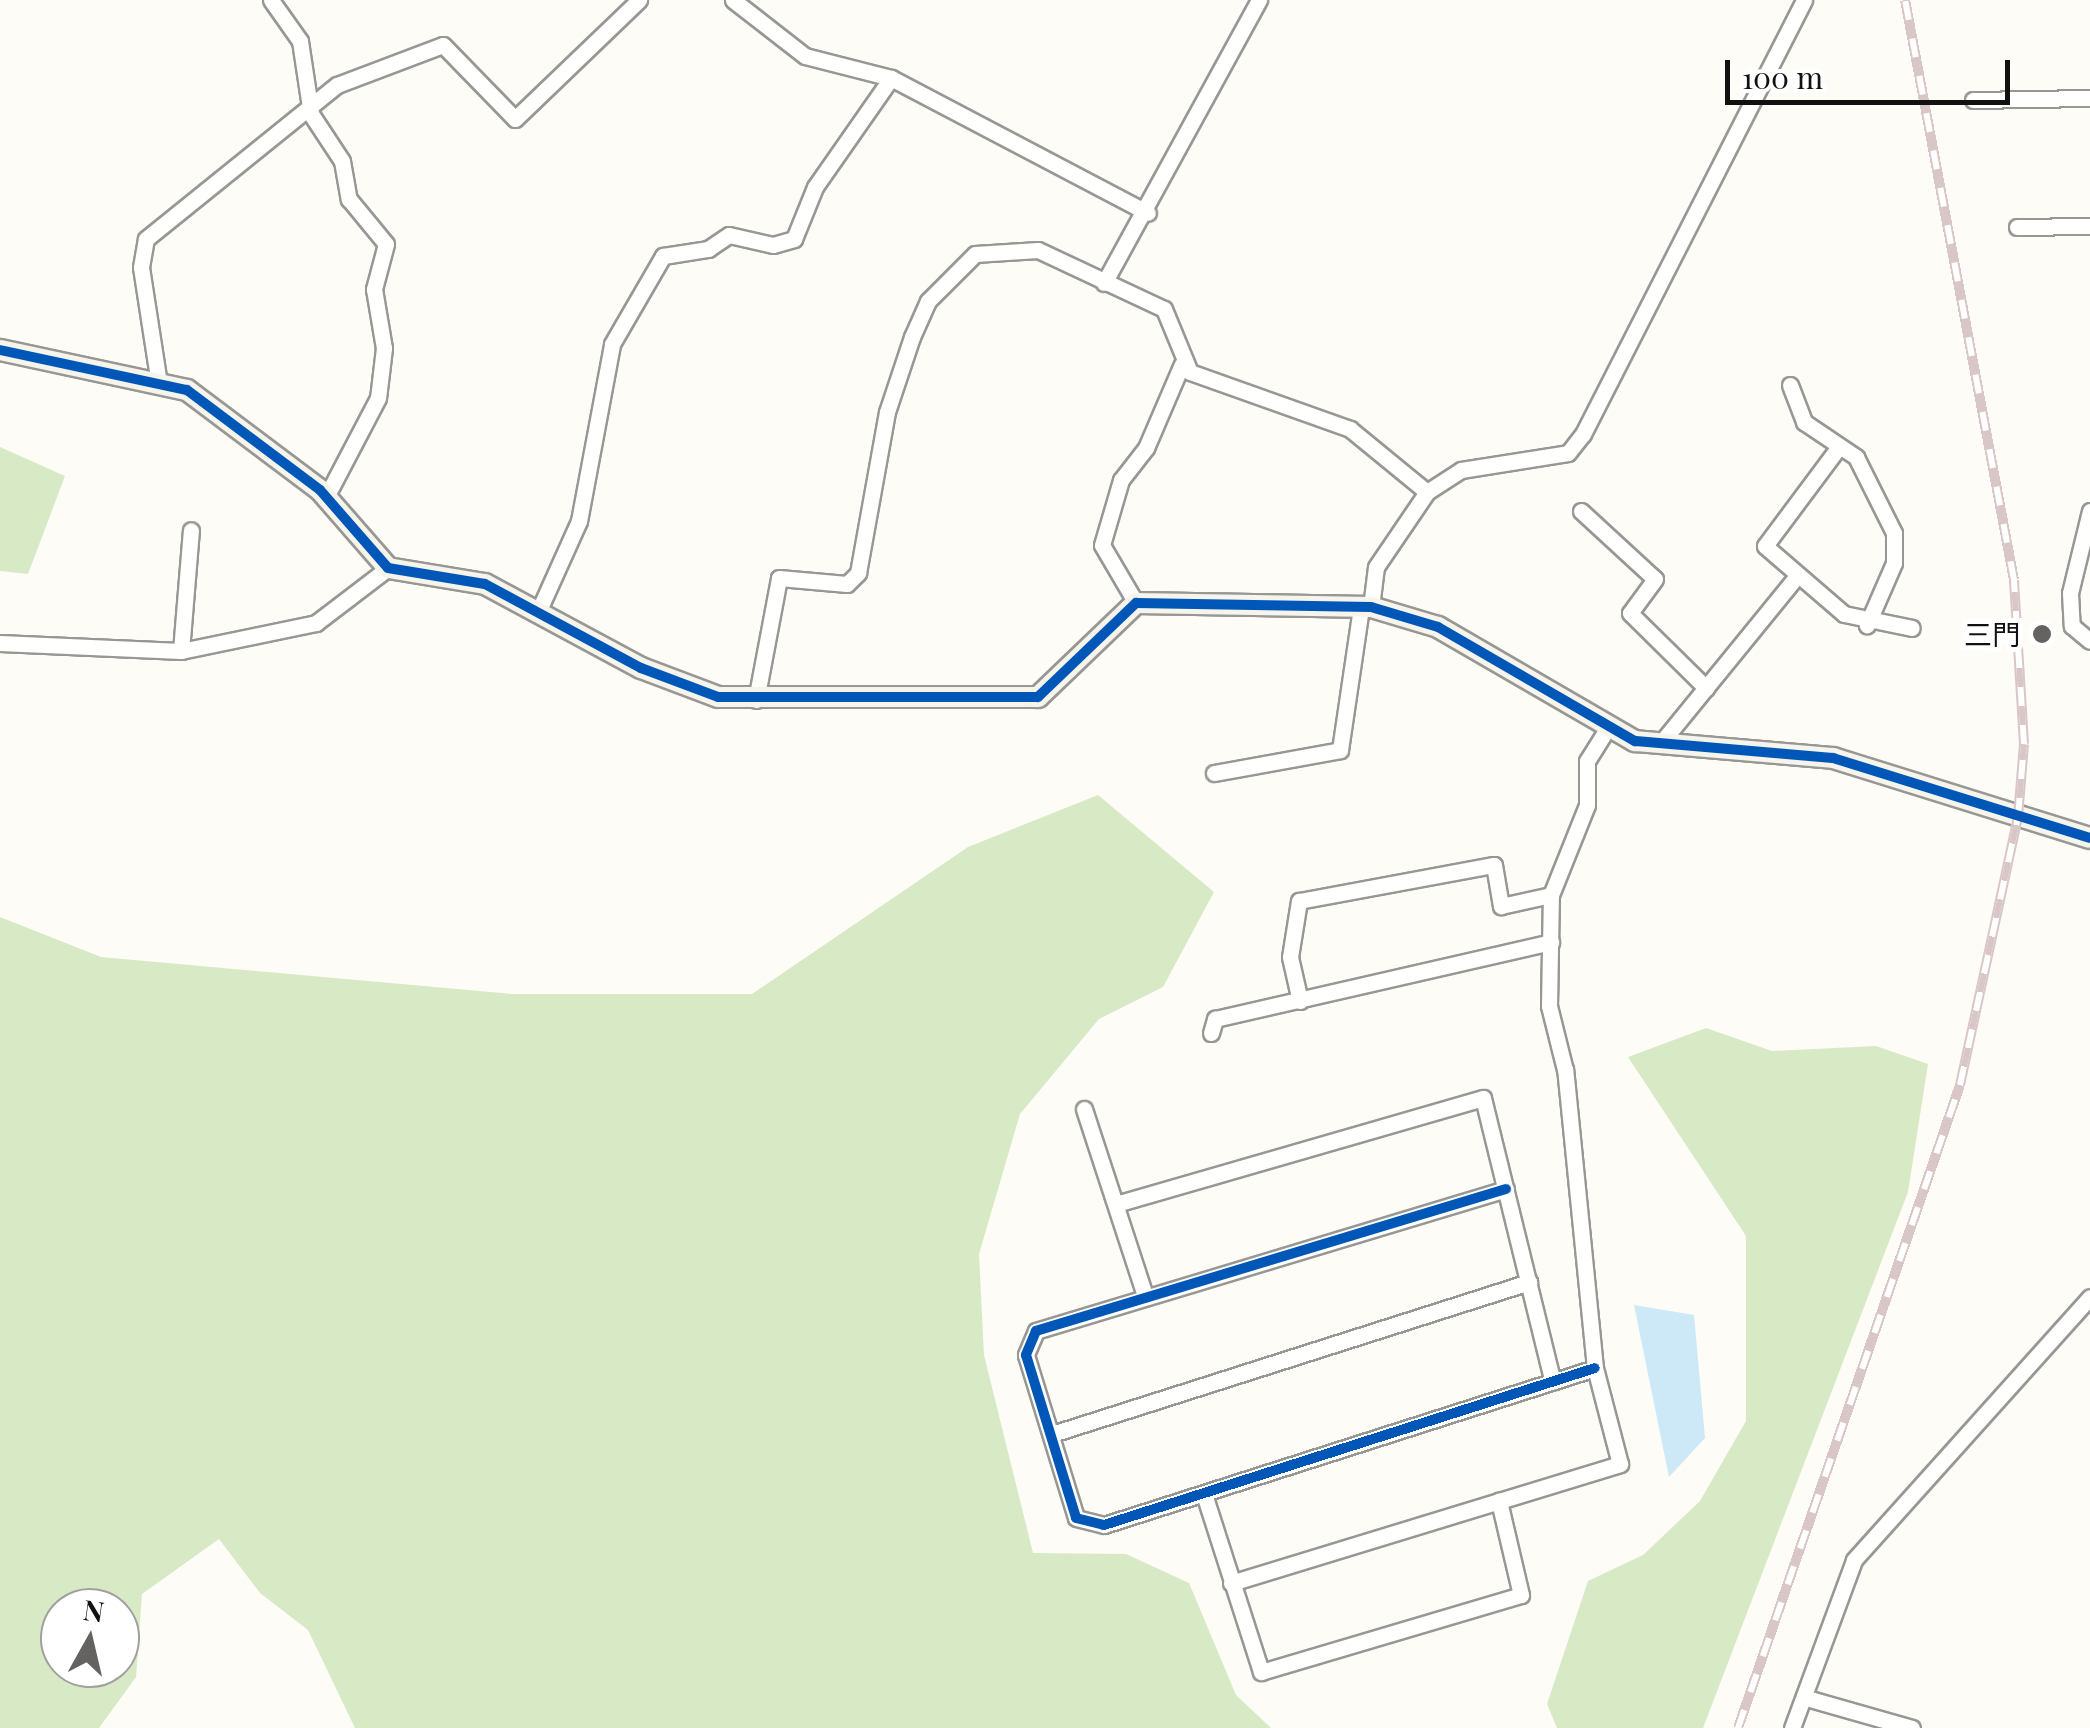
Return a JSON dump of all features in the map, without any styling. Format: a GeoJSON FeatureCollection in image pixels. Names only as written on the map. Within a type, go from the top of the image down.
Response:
{"type":"FeatureCollection","features":[{"type":"Feature","properties":{"kind":"street"},"geometry":{"type":"LineString","coordinates":[[271,0],[300,41],[311,114],[342,161],[356,211],[386,244],[374,289],[384,348],[378,398],[326,497]]}},
{"type":"Feature","properties":{"kind":"street"},"geometry":{"type":"LineString","coordinates":[[158,377],[140,268],[146,239],[311,114],[338,85],[443,45],[515,119],[639,0]]}},
{"type":"Feature","properties":{"kind":"street"},"geometry":{"type":"LineString","coordinates":[[733,0],[805,56],[891,78],[1148,213]]}},
{"type":"Feature","properties":{"kind":"street"},"geometry":{"type":"LineString","coordinates":[[1104,284],[1148,213],[1260,0]]}},
{"type":"Feature","properties":{"kind":"street"},"geometry":{"type":"LineString","coordinates":[[1214,773],[1340,750],[1376,566],[1427,492],[1462,470],[1568,453],[1584,434],[1804,0]]}},
{"type":"Feature","properties":{"kind":"street"},"geometry":{"type":"LineString","coordinates":[[539,610],[579,521],[612,344],[663,256],[708,249],[730,234],[773,245],[794,240],[815,187],[891,78]]}},
{"type":"Feature","properties":{"kind":"street"},"geometry":{"type":"LineString","coordinates":[[1973,100],[2090,98]]}},
{"type":"Feature","properties":{"kind":"street"},"geometry":{"type":"LineString","coordinates":[[2017,227],[2090,226]]}},
{"type":"Feature","properties":{"kind":"street"},"geometry":{"type":"LineString","coordinates":[[756,700],[779,578],[847,584],[858,573],[887,412],[928,300],[975,254],[998,248],[1038,250],[1164,309],[1182,364],[1146,448],[1121,480],[1102,545],[1136,603]]}},
{"type":"Feature","properties":{"kind":"street"},"geometry":{"type":"LineString","coordinates":[[0,350],[158,377],[244,425],[326,497],[388,568],[486,584],[657,674],[756,700],[1038,697],[1136,603],[1366,607],[1438,627],[1605,732],[1660,744],[1833,758],[2090,838]]}},
{"type":"Feature","properties":{"kind":"street"},"geometry":{"type":"LineString","coordinates":[[1182,364],[1350,429],[1427,492]]}},
{"type":"Feature","properties":{"kind":"street"},"geometry":{"type":"LineString","coordinates":[[1790,385],[1804,422],[1856,457],[1894,533],[1894,563],[1867,625]]}},
{"type":"Feature","properties":{"kind":"street"},"geometry":{"type":"LineString","coordinates":[[1838,448],[1765,546],[1867,625],[1912,628]]}},
{"type":"Feature","properties":{"kind":"street"},"geometry":{"type":"LineString","coordinates":[[1581,511],[1655,578],[1630,613],[1706,688]]}},
{"type":"Feature","properties":{"kind":"street"},"geometry":{"type":"LineString","coordinates":[[2090,511],[2070,593],[2072,626],[2090,641]]}},
{"type":"Feature","properties":{"kind":"street"},"geometry":{"type":"LineString","coordinates":[[181,651],[191,530]]}},
{"type":"Feature","properties":{"kind":"street"},"geometry":{"type":"LineString","coordinates":[[0,642],[181,651],[316,623],[388,568]]}},
{"type":"Feature","properties":{"kind":"street"},"geometry":{"type":"LineString","coordinates":[[1660,744],[1798,575]]}},
{"type":"Feature","properties":{"kind":"street"},"geometry":{"type":"LineString","coordinates":[[1231,1583],[1620,1464],[1595,1368],[1565,1070],[1549,1006],[1552,895],[1588,806],[1587,761],[1605,732]]}},
{"type":"Feature","properties":{"kind":"street"},"geometry":{"type":"LineString","coordinates":[[1300,1001],[1290,957],[1299,901],[1494,865],[1501,906],[1552,895]]}},
{"type":"Feature","properties":{"kind":"street"},"geometry":{"type":"LineString","coordinates":[[1211,1033],[1215,1020],[1551,942]]}},
{"type":"Feature","properties":{"kind":"street"},"geometry":{"type":"LineString","coordinates":[[1116,1204],[1473,1097],[1484,1098],[1553,1382]]}},
{"type":"Feature","properties":{"kind":"street"},"geometry":{"type":"LineString","coordinates":[[1084,1108],[1144,1296]]}},
{"type":"Feature","properties":{"kind":"street"},"geometry":{"type":"LineString","coordinates":[[1506,1189],[1036,1331],[1026,1355],[1076,1518],[1104,1525],[1595,1368]]}},
{"type":"Feature","properties":{"kind":"street"},"geometry":{"type":"LineString","coordinates":[[1052,1434],[1529,1282]]}},
{"type":"Feature","properties":{"kind":"street"},"geometry":{"type":"LineString","coordinates":[[1792,1728],[1810,1699],[1854,1560],[2089,1302]]}},
{"type":"Feature","properties":{"kind":"street"},"geometry":{"type":"LineString","coordinates":[[1204,1494],[1261,1672],[1522,1595],[1499,1501]]}},
{"type":"Feature","properties":{"kind":"street"},"geometry":{"type":"LineString","coordinates":[[1810,1699],[1912,1728]]}},
{"type":"Feature","properties":{"kind":"green space"},"geometry":{"type":"Polygon","coordinates":[[[0,447],[65,476],[28,574],[0,571],[0,447]]]}},
{"type":"Feature","properties":{"kind":"green space"},"geometry":{"type":"Polygon","coordinates":[[[1098,795],[1214,892],[1163,987],[1099,1019],[1020,1114],[979,1254],[984,1355],[1033,1553],[1126,1554],[1189,1583],[1236,1695],[1271,1728],[355,1728],[308,1630],[260,1593],[219,1539],[142,1594],[140,1622],[140,1588],[40,1588],[40,1688],[128,1688],[99,1728],[0,1728],[0,917],[101,957],[512,994],[752,994],[968,847],[1098,795]]]}},
{"type":"Feature","properties":{"kind":"green space"},"geometry":{"type":"Polygon","coordinates":[[[1706,1028],[1772,1051],[1876,1046],[1928,1064],[1908,1192],[1703,1728],[1557,1728],[1547,1704],[1588,1581],[1643,1555],[1700,1501],[1746,1421],[1746,1236],[1628,1057],[1706,1028]]]}},
{"type":"Feature","properties":{"kind":"water"},"geometry":{"type":"Polygon","coordinates":[[[1634,1305],[1694,1315],[1705,1438],[1669,1477],[1634,1305]]]}},
{"type":"Feature","properties":{"kind":"railway"},"geometry":{"type":"LineString","coordinates":[[1738,1728],[1960,1085],[2018,817],[2024,744],[2014,580],[1905,0]]}},
{"type":"Feature","properties":{"kind":"cycle path"},"geometry":{"type":"LineString","coordinates":[[0,350],[187,390],[320,490],[388,568],[485,584],[641,668],[718,697],[1038,697],[1136,603],[1371,607],[1438,627],[1635,741],[1833,758],[2090,838]]}},
{"type":"Feature","properties":{"kind":"cycle path"},"geometry":{"type":"LineString","coordinates":[[1506,1189],[1036,1331],[1026,1355],[1076,1518],[1104,1525],[1595,1368]]}},
{"type":"Feature","properties":{"kind":"place","name":"三門"},"geometry":{"type":"Point","coordinates":[2042,634]}}]}
